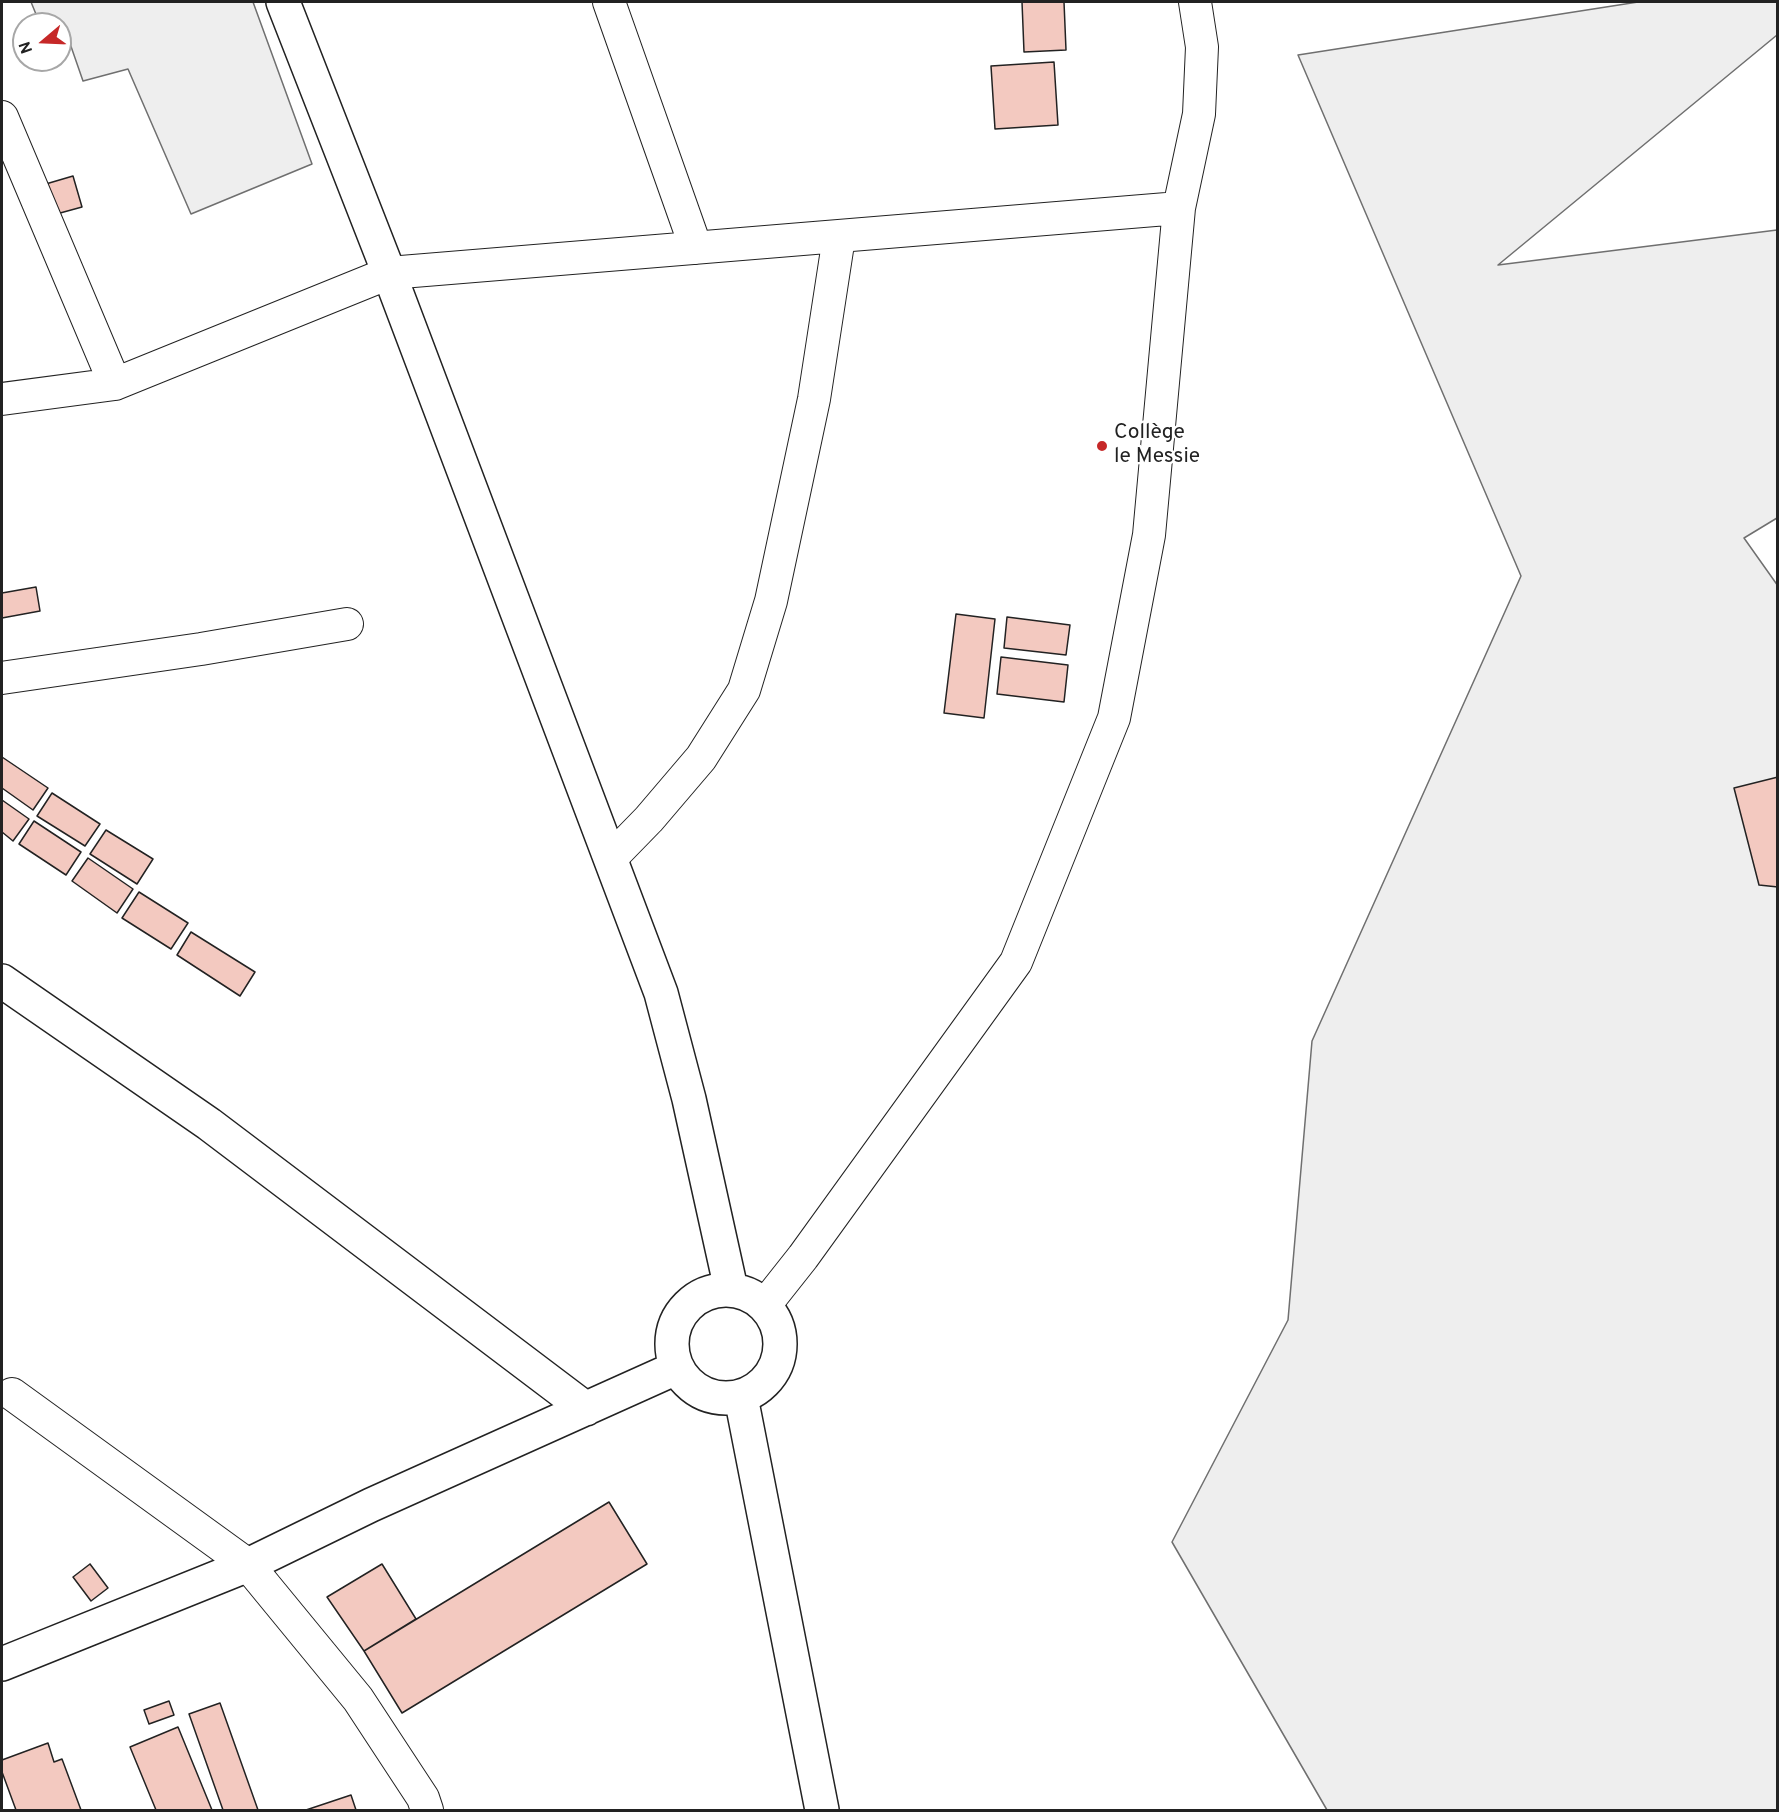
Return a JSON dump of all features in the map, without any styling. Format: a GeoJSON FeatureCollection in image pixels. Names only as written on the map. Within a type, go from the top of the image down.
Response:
{"type":"FeatureCollection","features":[{"type":"Feature","properties":{"kind":"street"},"geometry":{"type":"LineString","coordinates":[[283,2],[389,273],[661,993],[689,1099],[730,1289]]}},
{"type":"Feature","properties":{"kind":"street"},"geometry":{"type":"LineString","coordinates":[[609,2],[696,248]]}},
{"type":"Feature","properties":{"kind":"street"},"geometry":{"type":"LineString","coordinates":[[765,1305],[804,1257],[1016,962],[1114,718],[1149,535],[1179,208],[1200,114],[1202,47],[1195,2]]}},
{"type":"Feature","properties":{"kind":"street"},"geometry":{"type":"LineString","coordinates":[[2,117],[115,384]]}},
{"type":"Feature","properties":{"kind":"street"},"geometry":{"type":"LineString","coordinates":[[2,399],[115,384],[389,273],[1179,208]]}},
{"type":"Feature","properties":{"kind":"street"},"geometry":{"type":"LineString","coordinates":[[611,858],[701,758],[744,690],[771,601],[814,399],[839,237]]}},
{"type":"Feature","properties":{"kind":"street"},"geometry":{"type":"LineString","coordinates":[[2,678],[201,649],[346,624]]}},
{"type":"Feature","properties":{"kind":"street"},"geometry":{"type":"LineString","coordinates":[[2,981],[209,1124],[586,1409]]}},
{"type":"Feature","properties":{"kind":"street"},"geometry":{"type":"LineString","coordinates":[[730,1289],[749,1294],[765,1305],[776,1321],[781,1339],[779,1358],[771,1376],[758,1389],[741,1397],[722,1399],[703,1394],[688,1383],[676,1368],[671,1349],[673,1330],[681,1313],[694,1299],[712,1291],[730,1289]]}},
{"type":"Feature","properties":{"kind":"street"},"geometry":{"type":"LineString","coordinates":[[2,1664],[248,1564],[371,1505],[676,1368]]}},
{"type":"Feature","properties":{"kind":"street"},"geometry":{"type":"LineString","coordinates":[[12,1395],[248,1564],[358,1699],[423,1798],[427,1810]]}},
{"type":"Feature","properties":{"kind":"street"},"geometry":{"type":"LineString","coordinates":[[741,1397],[822,1810]]}},
{"type":"Feature","properties":{"kind":"shaded area"},"geometry":{"type":"Polygon","coordinates":[[[31,2],[253,2],[312,164],[191,214],[128,69],[83,81],[72,49],[72,12],[35,12],[31,2]]]}},
{"type":"Feature","properties":{"kind":"shaded area"},"geometry":{"type":"Polygon","coordinates":[[[1638,2],[1777,2],[1777,35],[1498,265],[1777,230],[1777,518],[1744,538],[1778,586],[1777,1810],[1327,1810],[1172,1542],[1288,1320],[1312,1041],[1521,576],[1298,55],[1638,2]]]}},
{"type":"Feature","properties":{"kind":"building"},"geometry":{"type":"Polygon","coordinates":[[[1022,2],[1064,2],[1066,50],[1024,52],[1022,2]]]}},
{"type":"Feature","properties":{"kind":"building"},"geometry":{"type":"Polygon","coordinates":[[[1054,62],[1058,125],[995,129],[991,66],[1054,62]]]}},
{"type":"Feature","properties":{"kind":"building"},"geometry":{"type":"Polygon","coordinates":[[[73,176],[82,207],[31,221],[22,191],[73,176]]]}},
{"type":"Feature","properties":{"kind":"building"},"geometry":{"type":"Polygon","coordinates":[[[36,587],[40,611],[2,618],[2,593],[36,587]]]}},
{"type":"Feature","properties":{"kind":"building"},"geometry":{"type":"Polygon","coordinates":[[[956,614],[995,619],[984,718],[944,713],[956,614]]]}},
{"type":"Feature","properties":{"kind":"building"},"geometry":{"type":"Polygon","coordinates":[[[1007,617],[1070,625],[1066,655],[1004,648],[1007,617]]]}},
{"type":"Feature","properties":{"kind":"building"},"geometry":{"type":"Polygon","coordinates":[[[1001,657],[1068,665],[1064,702],[997,694],[1001,657]]]}},
{"type":"Feature","properties":{"kind":"building"},"geometry":{"type":"Polygon","coordinates":[[[2,757],[48,788],[33,810],[2,788],[2,757]]]}},
{"type":"Feature","properties":{"kind":"building"},"geometry":{"type":"Polygon","coordinates":[[[1778,777],[1778,887],[1759,885],[1734,788],[1778,777]]]}},
{"type":"Feature","properties":{"kind":"building"},"geometry":{"type":"Polygon","coordinates":[[[52,793],[100,824],[85,846],[37,816],[52,793]]]}},
{"type":"Feature","properties":{"kind":"building"},"geometry":{"type":"Polygon","coordinates":[[[2,800],[29,819],[13,841],[2,832],[2,800]]]}},
{"type":"Feature","properties":{"kind":"building"},"geometry":{"type":"Polygon","coordinates":[[[34,821],[81,852],[66,875],[19,844],[34,821]]]}},
{"type":"Feature","properties":{"kind":"building"},"geometry":{"type":"Polygon","coordinates":[[[106,830],[153,859],[137,884],[90,854],[106,830]]]}},
{"type":"Feature","properties":{"kind":"building"},"geometry":{"type":"Polygon","coordinates":[[[88,858],[133,889],[117,913],[72,881],[88,858]]]}},
{"type":"Feature","properties":{"kind":"building"},"geometry":{"type":"Polygon","coordinates":[[[139,892],[188,923],[171,949],[122,918],[139,892]]]}},
{"type":"Feature","properties":{"kind":"building"},"geometry":{"type":"Polygon","coordinates":[[[191,932],[255,972],[240,996],[177,955],[191,932]]]}},
{"type":"Feature","properties":{"kind":"building"},"geometry":{"type":"Polygon","coordinates":[[[609,1502],[647,1564],[402,1713],[364,1651],[609,1502]]]}},
{"type":"Feature","properties":{"kind":"building"},"geometry":{"type":"Polygon","coordinates":[[[90,1564],[108,1588],[91,1601],[73,1577],[90,1564]]]}},
{"type":"Feature","properties":{"kind":"building"},"geometry":{"type":"Polygon","coordinates":[[[382,1564],[416,1619],[364,1651],[327,1597],[382,1564]]]}},
{"type":"Feature","properties":{"kind":"building"},"geometry":{"type":"Polygon","coordinates":[[[169,1701],[174,1715],[149,1724],[144,1710],[169,1701]]]}},
{"type":"Feature","properties":{"kind":"building"},"geometry":{"type":"Polygon","coordinates":[[[220,1703],[258,1810],[223,1810],[189,1714],[220,1703]]]}},
{"type":"Feature","properties":{"kind":"building"},"geometry":{"type":"Polygon","coordinates":[[[178,1727],[212,1810],[156,1810],[130,1747],[178,1727]]]}},
{"type":"Feature","properties":{"kind":"building"},"geometry":{"type":"Polygon","coordinates":[[[48,1743],[54,1762],[62,1759],[81,1810],[16,1810],[2,1772],[2,1760],[48,1743]]]}},
{"type":"Feature","properties":{"kind":"building"},"geometry":{"type":"Polygon","coordinates":[[[351,1795],[356,1810],[306,1810],[351,1795]]]}},
{"type":"Feature","properties":{"kind":"place","name":"Collège le Messie"},"geometry":{"type":"Point","coordinates":[1102,446]}}]}
